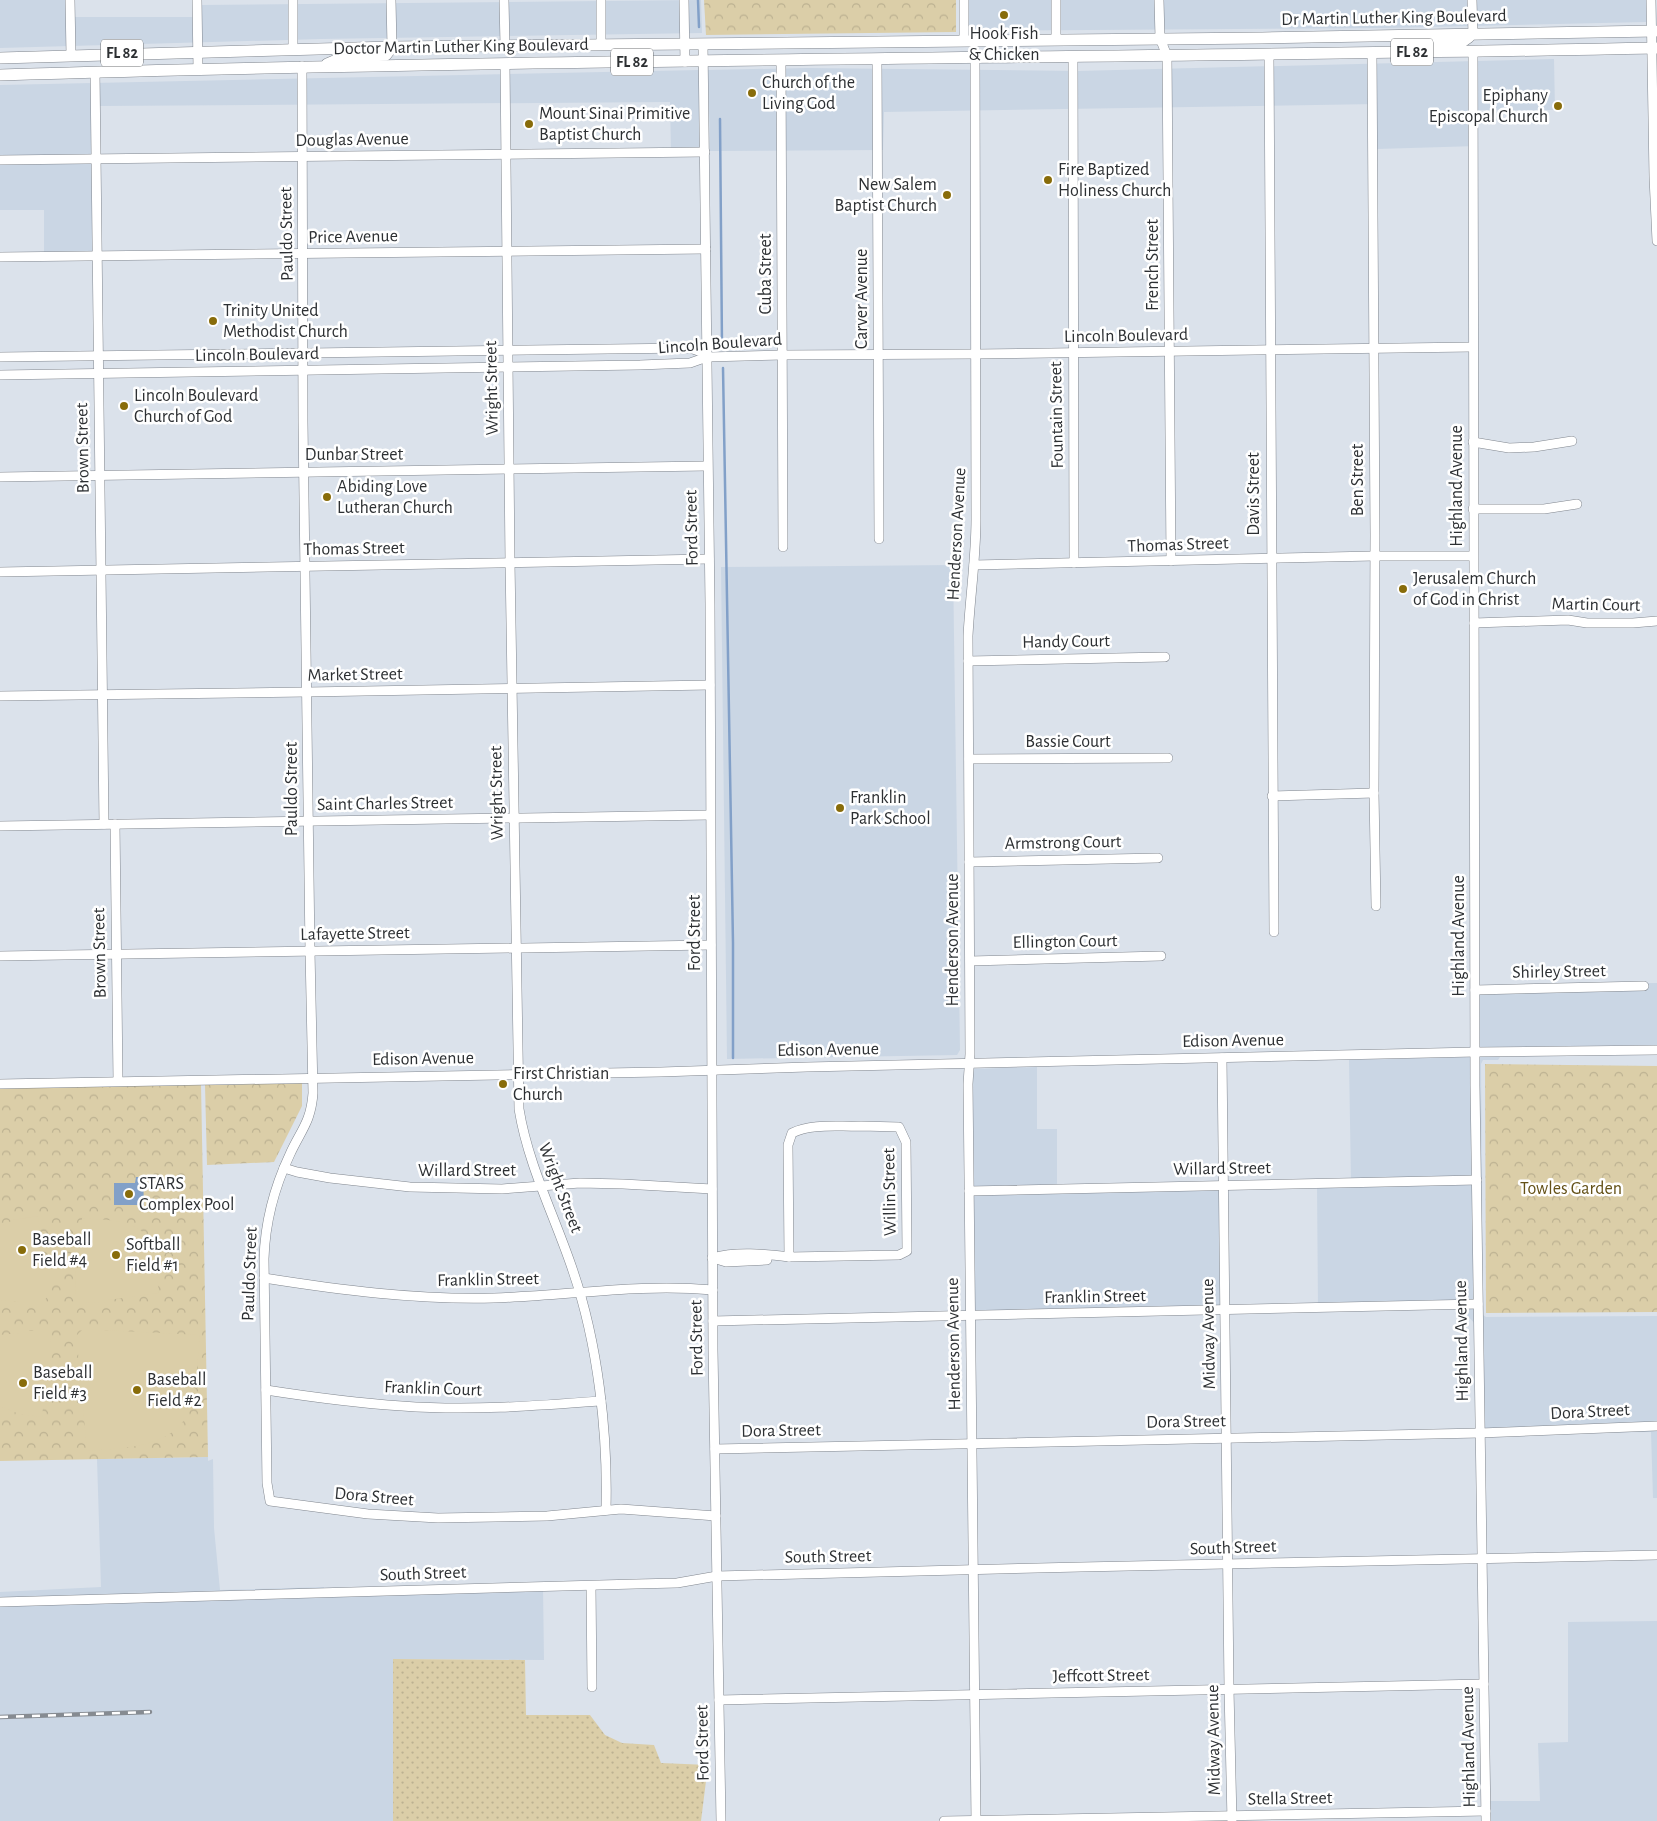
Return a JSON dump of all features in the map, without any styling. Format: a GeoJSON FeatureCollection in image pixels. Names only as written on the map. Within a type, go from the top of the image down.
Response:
{"type":"FeatureCollection","features":[{"type":"Feature","properties":{"kind":"main road","name":"Dr Martin Luther King Boulevard"},"geometry":{"type":"LineString","coordinates":[[1132,40],[1654,31]]}},
{"type":"Feature","properties":{"kind":"main road"},"geometry":{"type":"LineString","coordinates":[[1418,52],[1428,44],[1462,42],[1473,34]]}},
{"type":"Feature","properties":{"kind":"main road"},"geometry":{"type":"LineString","coordinates":[[1473,52],[1479,43],[1495,34]]}},
{"type":"Feature","properties":{"kind":"main road","name":"Doctor Martin Luther King Boulevard"},"geometry":{"type":"LineString","coordinates":[[0,58],[392,47],[1132,40]]}},
{"type":"Feature","properties":{"kind":"main road"},"geometry":{"type":"LineString","coordinates":[[947,58],[960,50],[964,41]]}},
{"type":"Feature","properties":{"kind":"main road"},"geometry":{"type":"LineString","coordinates":[[505,64],[510,54],[522,46]]}},
{"type":"Feature","properties":{"kind":"main road"},"geometry":{"type":"LineString","coordinates":[[320,66],[341,58],[386,55],[392,47]]}},
{"type":"Feature","properties":{"kind":"main road","name":"Dr Martin Luther King Boulevard"},"geometry":{"type":"LineString","coordinates":[[1132,56],[1654,48]]}},
{"type":"Feature","properties":{"kind":"main road","name":"Doctor Martin Luther King Boulevard"},"geometry":{"type":"LineString","coordinates":[[0,75],[302,66],[1132,56]]}},
{"type":"Feature","properties":{"kind":"main road"},"geometry":{"type":"LineString","coordinates":[[0,64],[13,63],[21,58]]}},
{"type":"Feature","properties":{"kind":"street"},"geometry":{"type":"LineString","coordinates":[[70,0],[71,55]]}},
{"type":"Feature","properties":{"kind":"street"},"geometry":{"type":"LineString","coordinates":[[197,0],[198,69]]}},
{"type":"Feature","properties":{"kind":"street"},"geometry":{"type":"LineString","coordinates":[[292,0],[293,49]]}},
{"type":"Feature","properties":{"kind":"street"},"geometry":{"type":"LineString","coordinates":[[391,0],[392,47]]}},
{"type":"Feature","properties":{"kind":"street"},"geometry":{"type":"LineString","coordinates":[[504,0],[505,46]]}},
{"type":"Feature","properties":{"kind":"street"},"geometry":{"type":"LineString","coordinates":[[601,0],[601,45]]}},
{"type":"Feature","properties":{"kind":"street"},"geometry":{"type":"LineString","coordinates":[[684,0],[685,62]]}},
{"type":"Feature","properties":{"kind":"street"},"geometry":{"type":"LineString","coordinates":[[964,0],[964,41]]}},
{"type":"Feature","properties":{"kind":"street"},"geometry":{"type":"LineString","coordinates":[[1056,0],[1056,40]]}},
{"type":"Feature","properties":{"kind":"street","name":"French Street"},"geometry":{"type":"LineString","coordinates":[[1159,0],[1160,39],[1167,56],[1171,561]]}},
{"type":"Feature","properties":{"kind":"street"},"geometry":{"type":"LineString","coordinates":[[1472,0],[1473,34]]}},
{"type":"Feature","properties":{"kind":"street"},"geometry":{"type":"LineString","coordinates":[[1651,0],[1654,31],[1657,237]]}},
{"type":"Feature","properties":{"kind":"street","name":"Ford Street"},"geometry":{"type":"LineString","coordinates":[[703,44],[710,685],[712,1258],[721,1821]]}},
{"type":"Feature","properties":{"kind":"street","name":"Highland Avenue"},"geometry":{"type":"LineString","coordinates":[[1473,52],[1475,990],[1486,1821]]}},
{"type":"Feature","properties":{"kind":"street","name":"Ben Street"},"geometry":{"type":"LineString","coordinates":[[1372,53],[1376,906]]}},
{"type":"Feature","properties":{"kind":"street","name":"Davis Street"},"geometry":{"type":"LineString","coordinates":[[1269,55],[1274,932]]}},
{"type":"Feature","properties":{"kind":"street","name":"Fountain Street"},"geometry":{"type":"LineString","coordinates":[[1073,57],[1072,353],[1074,563]]}},
{"type":"Feature","properties":{"kind":"street","name":"Henderson Avenue"},"geometry":{"type":"LineString","coordinates":[[975,58],[976,519],[968,661],[970,862],[970,1054],[968,1064],[976,1821]]}},
{"type":"Feature","properties":{"kind":"street","name":"Carver Avenue"},"geometry":{"type":"LineString","coordinates":[[877,59],[879,539]]}},
{"type":"Feature","properties":{"kind":"street","name":"Cuba Street"},"geometry":{"type":"LineString","coordinates":[[782,60],[783,547]]}},
{"type":"Feature","properties":{"kind":"street","name":"Wright Street"},"geometry":{"type":"LineString","coordinates":[[505,64],[510,562],[519,1110],[524,1140],[580,1292],[590,1338],[606,1450],[606,1510]]}},
{"type":"Feature","properties":{"kind":"street","name":"Pauldo Street"},"geometry":{"type":"LineString","coordinates":[[270,1501],[267,1483],[264,1278],[266,1230],[275,1188],[290,1153],[310,1116],[313,1093],[304,471],[302,66]]}},
{"type":"Feature","properties":{"kind":"street","name":"Brown Street"},"geometry":{"type":"LineString","coordinates":[[95,72],[104,824]]}},
{"type":"Feature","properties":{"kind":"street","name":"Douglas Avenue"},"geometry":{"type":"LineString","coordinates":[[0,160],[705,152]]}},
{"type":"Feature","properties":{"kind":"street","name":"Price Avenue"},"geometry":{"type":"LineString","coordinates":[[0,257],[706,249]]}},
{"type":"Feature","properties":{"kind":"street","name":"Lincoln Boulevard"},"geometry":{"type":"LineString","coordinates":[[0,375],[508,368],[690,363],[707,356],[878,356],[1473,347]]}},
{"type":"Feature","properties":{"kind":"street","name":"Lincoln Boulevard"},"geometry":{"type":"LineString","coordinates":[[0,357],[690,348],[707,356]]}},
{"type":"Feature","properties":{"kind":"street"},"geometry":{"type":"LineString","coordinates":[[1473,442],[1509,448],[1534,447],[1572,441]]}},
{"type":"Feature","properties":{"kind":"street","name":"Dunbar Street"},"geometry":{"type":"LineString","coordinates":[[0,477],[707,466]]}},
{"type":"Feature","properties":{"kind":"street"},"geometry":{"type":"LineString","coordinates":[[1473,509],[1544,509],[1577,504]]}},
{"type":"Feature","properties":{"kind":"street","name":"Thomas Street"},"geometry":{"type":"LineString","coordinates":[[974,565],[1374,556],[1473,556]]}},
{"type":"Feature","properties":{"kind":"street","name":"Thomas Street"},"geometry":{"type":"LineString","coordinates":[[0,572],[709,559]]}},
{"type":"Feature","properties":{"kind":"street","name":"Martin Court"},"geometry":{"type":"LineString","coordinates":[[1474,623],[1568,620],[1587,623],[1657,621]]}},
{"type":"Feature","properties":{"kind":"street","name":"Handy Court"},"geometry":{"type":"LineString","coordinates":[[968,661],[1165,657]]}},
{"type":"Feature","properties":{"kind":"street","name":"Market Street"},"geometry":{"type":"LineString","coordinates":[[0,696],[710,685]]}},
{"type":"Feature","properties":{"kind":"street","name":"Bassie Court"},"geometry":{"type":"LineString","coordinates":[[969,759],[1168,758]]}},
{"type":"Feature","properties":{"kind":"street"},"geometry":{"type":"LineString","coordinates":[[1272,796],[1374,793]]}},
{"type":"Feature","properties":{"kind":"street","name":"Saint Charles Street"},"geometry":{"type":"LineString","coordinates":[[0,826],[710,816]]}},
{"type":"Feature","properties":{"kind":"street","name":"Brown Street"},"geometry":{"type":"LineString","coordinates":[[114,824],[118,1081]]}},
{"type":"Feature","properties":{"kind":"street","name":"Armstrong Court"},"geometry":{"type":"LineString","coordinates":[[970,862],[1158,858]]}},
{"type":"Feature","properties":{"kind":"street","name":"Lafayette Street"},"geometry":{"type":"LineString","coordinates":[[0,956],[711,946]]}},
{"type":"Feature","properties":{"kind":"street","name":"Ellington Court"},"geometry":{"type":"LineString","coordinates":[[970,961],[1161,956]]}},
{"type":"Feature","properties":{"kind":"street","name":"Shirley Street"},"geometry":{"type":"LineString","coordinates":[[1475,990],[1644,986]]}},
{"type":"Feature","properties":{"kind":"street","name":"Edison Avenue"},"geometry":{"type":"LineString","coordinates":[[0,1084],[1476,1052],[1657,1050]]}},
{"type":"Feature","properties":{"kind":"street","name":"Midway Avenue"},"geometry":{"type":"LineString","coordinates":[[1222,1058],[1232,1819]]}},
{"type":"Feature","properties":{"kind":"street","name":"Willin Street"},"geometry":{"type":"LineString","coordinates":[[712,1258],[727,1254],[789,1257],[900,1255],[907,1251],[906,1142],[899,1127],[814,1127],[801,1129],[792,1134],[788,1145],[789,1257]]}},
{"type":"Feature","properties":{"kind":"street","name":"Willard Street"},"geometry":{"type":"LineString","coordinates":[[284,1168],[330,1178],[410,1187],[502,1189],[580,1183],[712,1189]]}},
{"type":"Feature","properties":{"kind":"street","name":"Willard Street"},"geometry":{"type":"LineString","coordinates":[[969,1191],[1477,1180]]}},
{"type":"Feature","properties":{"kind":"street","name":"Franklin Street"},"geometry":{"type":"LineString","coordinates":[[264,1278],[347,1291],[408,1296],[491,1298],[644,1288],[713,1290]]}},
{"type":"Feature","properties":{"kind":"street","name":"Franklin Street"},"geometry":{"type":"LineString","coordinates":[[713,1321],[1478,1304]]}},
{"type":"Feature","properties":{"kind":"street","name":"Franklin Court"},"geometry":{"type":"LineString","coordinates":[[266,1390],[340,1400],[439,1408],[532,1406],[600,1401]]}},
{"type":"Feature","properties":{"kind":"street","name":"Dora Street"},"geometry":{"type":"LineString","coordinates":[[715,1449],[1480,1433],[1657,1426]]}},
{"type":"Feature","properties":{"kind":"street","name":"Dora Street"},"geometry":{"type":"LineString","coordinates":[[270,1501],[368,1514],[438,1518],[547,1516],[606,1510],[634,1510],[716,1516]]}},
{"type":"Feature","properties":{"kind":"street","name":"South Street"},"geometry":{"type":"LineString","coordinates":[[0,1602],[677,1583],[717,1576],[1657,1555]]}},
{"type":"Feature","properties":{"kind":"street"},"geometry":{"type":"LineString","coordinates":[[591,1586],[592,1687]]}},
{"type":"Feature","properties":{"kind":"street","name":"Jeffcott Street"},"geometry":{"type":"LineString","coordinates":[[719,1700],[1484,1684]]}},
{"type":"Feature","properties":{"kind":"street","name":"Stella Street"},"geometry":{"type":"LineString","coordinates":[[944,1821],[1232,1819],[1486,1811]]}},
{"type":"Feature","properties":{"kind":"shaded area"},"geometry":{"type":"Polygon","coordinates":[[[0,0],[73,0],[74,17],[201,17],[201,5],[701,0],[702,33],[321,39],[0,48],[0,0]]]}},
{"type":"Feature","properties":{"kind":"shaded area"},"geometry":{"type":"Polygon","coordinates":[[[960,0],[1646,0],[1646,22],[1384,28],[960,31],[960,0]]]}},
{"type":"Feature","properties":{"kind":"shaded area"},"geometry":{"type":"Polygon","coordinates":[[[1554,59],[1555,110],[1477,110],[1477,146],[1377,149],[1377,104],[884,112],[883,150],[710,151],[708,70],[807,68],[1078,71],[1554,59]]]}},
{"type":"Feature","properties":{"kind":"shaded area"},"geometry":{"type":"Polygon","coordinates":[[[699,70],[701,152],[671,152],[670,102],[99,106],[99,254],[44,254],[44,210],[0,210],[0,85],[699,70]]]}},
{"type":"Feature","properties":{"kind":"shaded area","name":"Franklin Park School"},"geometry":{"type":"Polygon","coordinates":[[[953,565],[960,1050],[957,1055],[727,1059],[721,567],[953,565]]]}},
{"type":"Feature","properties":{"kind":"shaded area"},"geometry":{"type":"Polygon","coordinates":[[[1657,983],[1657,1045],[1469,1047],[1478,1037],[1478,985],[1657,983]]]}},
{"type":"Feature","properties":{"kind":"shaded area"},"geometry":{"type":"Polygon","coordinates":[[[1500,1057],[1498,1060],[1483,1060],[1481,1064],[1483,1315],[1486,1317],[1657,1316],[1657,1498],[1653,1498],[1651,1432],[1483,1434],[1481,1330],[1458,1306],[1318,1308],[1317,1184],[1351,1183],[1349,1060],[1500,1057]]]}},
{"type":"Feature","properties":{"kind":"shaded area"},"geometry":{"type":"Polygon","coordinates":[[[1037,1067],[1037,1129],[1057,1129],[1057,1190],[1227,1185],[1229,1309],[974,1315],[973,1069],[1037,1067]]]}},
{"type":"Feature","properties":{"kind":"shaded area"},"geometry":{"type":"Polygon","coordinates":[[[208,1457],[208,1461],[213,1459],[214,1528],[220,1590],[324,1587],[324,1592],[543,1586],[544,1660],[393,1659],[393,1821],[0,1821],[0,1592],[101,1587],[97,1459],[208,1457]]]}},
{"type":"Feature","properties":{"kind":"shaded area"},"geometry":{"type":"Polygon","coordinates":[[[1657,1621],[1657,1821],[1491,1821],[1490,1801],[1540,1801],[1538,1743],[1568,1742],[1568,1622],[1657,1621]]]}},
{"type":"Feature","properties":{"kind":"green space"},"geometry":{"type":"Polygon","coordinates":[[[704,0],[956,0],[956,32],[706,35],[704,0]]]}},
{"type":"Feature","properties":{"kind":"green space","name":"Towles Garden"},"geometry":{"type":"Polygon","coordinates":[[[1485,1064],[1657,1066],[1657,1312],[1486,1313],[1485,1064]]]}},
{"type":"Feature","properties":{"kind":"green space"},"geometry":{"type":"Polygon","coordinates":[[[302,1083],[302,1106],[274,1162],[207,1165],[205,1085],[302,1083]]]}},
{"type":"Feature","properties":{"kind":"green space"},"geometry":{"type":"Polygon","coordinates":[[[201,1084],[208,1457],[0,1461],[0,1087],[201,1084]]]}},
{"type":"Feature","properties":{"kind":"green space","name":"Baseball Field #4"},"geometry":{"type":"Polygon","coordinates":[[[38,1216],[46,1273],[49,1273],[49,1295],[41,1304],[19,1304],[19,1302],[0,1300],[0,1227],[13,1220],[38,1216]]]}},
{"type":"Feature","properties":{"kind":"green space","name":"Softball Field #1"},"geometry":{"type":"Polygon","coordinates":[[[82,1218],[124,1223],[141,1231],[153,1249],[159,1293],[108,1300],[107,1302],[86,1303],[76,1294],[75,1272],[78,1271],[82,1218]]]}},
{"type":"Feature","properties":{"kind":"green space","name":"Baseball Field #2"},"geometry":{"type":"Polygon","coordinates":[[[85,1327],[98,1327],[101,1330],[200,1335],[196,1383],[192,1402],[181,1424],[171,1433],[159,1440],[145,1444],[87,1451],[78,1353],[74,1351],[74,1338],[85,1327]]]}},
{"type":"Feature","properties":{"kind":"green space","name":"Baseball Field #3"},"geometry":{"type":"Polygon","coordinates":[[[19,1331],[42,1331],[50,1339],[51,1360],[48,1361],[42,1417],[19,1414],[0,1406],[0,1335],[19,1333],[19,1331]]]}},
{"type":"Feature","properties":{"kind":"green space"},"geometry":{"type":"Polygon","coordinates":[[[393,1659],[525,1660],[526,1715],[590,1715],[605,1735],[622,1743],[654,1745],[661,1763],[708,1765],[701,1821],[393,1821],[393,1659]]]}},
{"type":"Feature","properties":{"kind":"water","name":"STARS Complex Pool"},"geometry":{"type":"Polygon","coordinates":[[[136,1177],[143,1177],[144,1205],[114,1205],[114,1183],[135,1183],[136,1177]]]}},
{"type":"Feature","properties":{"kind":"waterway"},"geometry":{"type":"LineString","coordinates":[[698,0],[699,27]]}},
{"type":"Feature","properties":{"kind":"waterway"},"geometry":{"type":"LineString","coordinates":[[720,119],[722,346]]}},
{"type":"Feature","properties":{"kind":"waterway"},"geometry":{"type":"LineString","coordinates":[[723,368],[733,943],[733,1058]]}},
{"type":"Feature","properties":{"kind":"railway"},"geometry":{"type":"LineString","coordinates":[[0,1717],[150,1712]]}},
{"type":"Feature","properties":{"kind":"place","name":"Hook Fish & Chicken"},"geometry":{"type":"Point","coordinates":[1004,15]}},
{"type":"Feature","properties":{"kind":"place","name":"Church of the Living God"},"geometry":{"type":"Point","coordinates":[752,93]}},
{"type":"Feature","properties":{"kind":"place","name":"Epiphany Episcopal Church"},"geometry":{"type":"Point","coordinates":[1558,106]}},
{"type":"Feature","properties":{"kind":"place","name":"Mount Sinai Primitive Baptist Church"},"geometry":{"type":"Point","coordinates":[529,124]}},
{"type":"Feature","properties":{"kind":"place","name":"Fire Baptized Holiness Church"},"geometry":{"type":"Point","coordinates":[1048,180]}},
{"type":"Feature","properties":{"kind":"place","name":"New Salem Baptist Church"},"geometry":{"type":"Point","coordinates":[947,195]}},
{"type":"Feature","properties":{"kind":"place","name":"Trinity United Methodist Church"},"geometry":{"type":"Point","coordinates":[213,321]}},
{"type":"Feature","properties":{"kind":"place","name":"Lincoln Boulevard Church of God"},"geometry":{"type":"Point","coordinates":[124,406]}},
{"type":"Feature","properties":{"kind":"place","name":"Abiding Love Lutheran Church"},"geometry":{"type":"Point","coordinates":[327,497]}},
{"type":"Feature","properties":{"kind":"place","name":"Jerusalem Church of God in Christ"},"geometry":{"type":"Point","coordinates":[1403,589]}},
{"type":"Feature","properties":{"kind":"place","name":"Franklin Park School"},"geometry":{"type":"Point","coordinates":[840,808]}},
{"type":"Feature","properties":{"kind":"place","name":"First Christian Church"},"geometry":{"type":"Point","coordinates":[503,1084]}},
{"type":"Feature","properties":{"kind":"place","name":"STARS Complex Pool"},"geometry":{"type":"Point","coordinates":[129,1194]}},
{"type":"Feature","properties":{"kind":"place","name":"Baseball Field #4"},"geometry":{"type":"Point","coordinates":[22,1250]}},
{"type":"Feature","properties":{"kind":"place","name":"Softball Field #1"},"geometry":{"type":"Point","coordinates":[116,1255]}},
{"type":"Feature","properties":{"kind":"place","name":"Baseball Field #3"},"geometry":{"type":"Point","coordinates":[23,1383]}},
{"type":"Feature","properties":{"kind":"place","name":"Baseball Field #2"},"geometry":{"type":"Point","coordinates":[137,1390]}}]}
